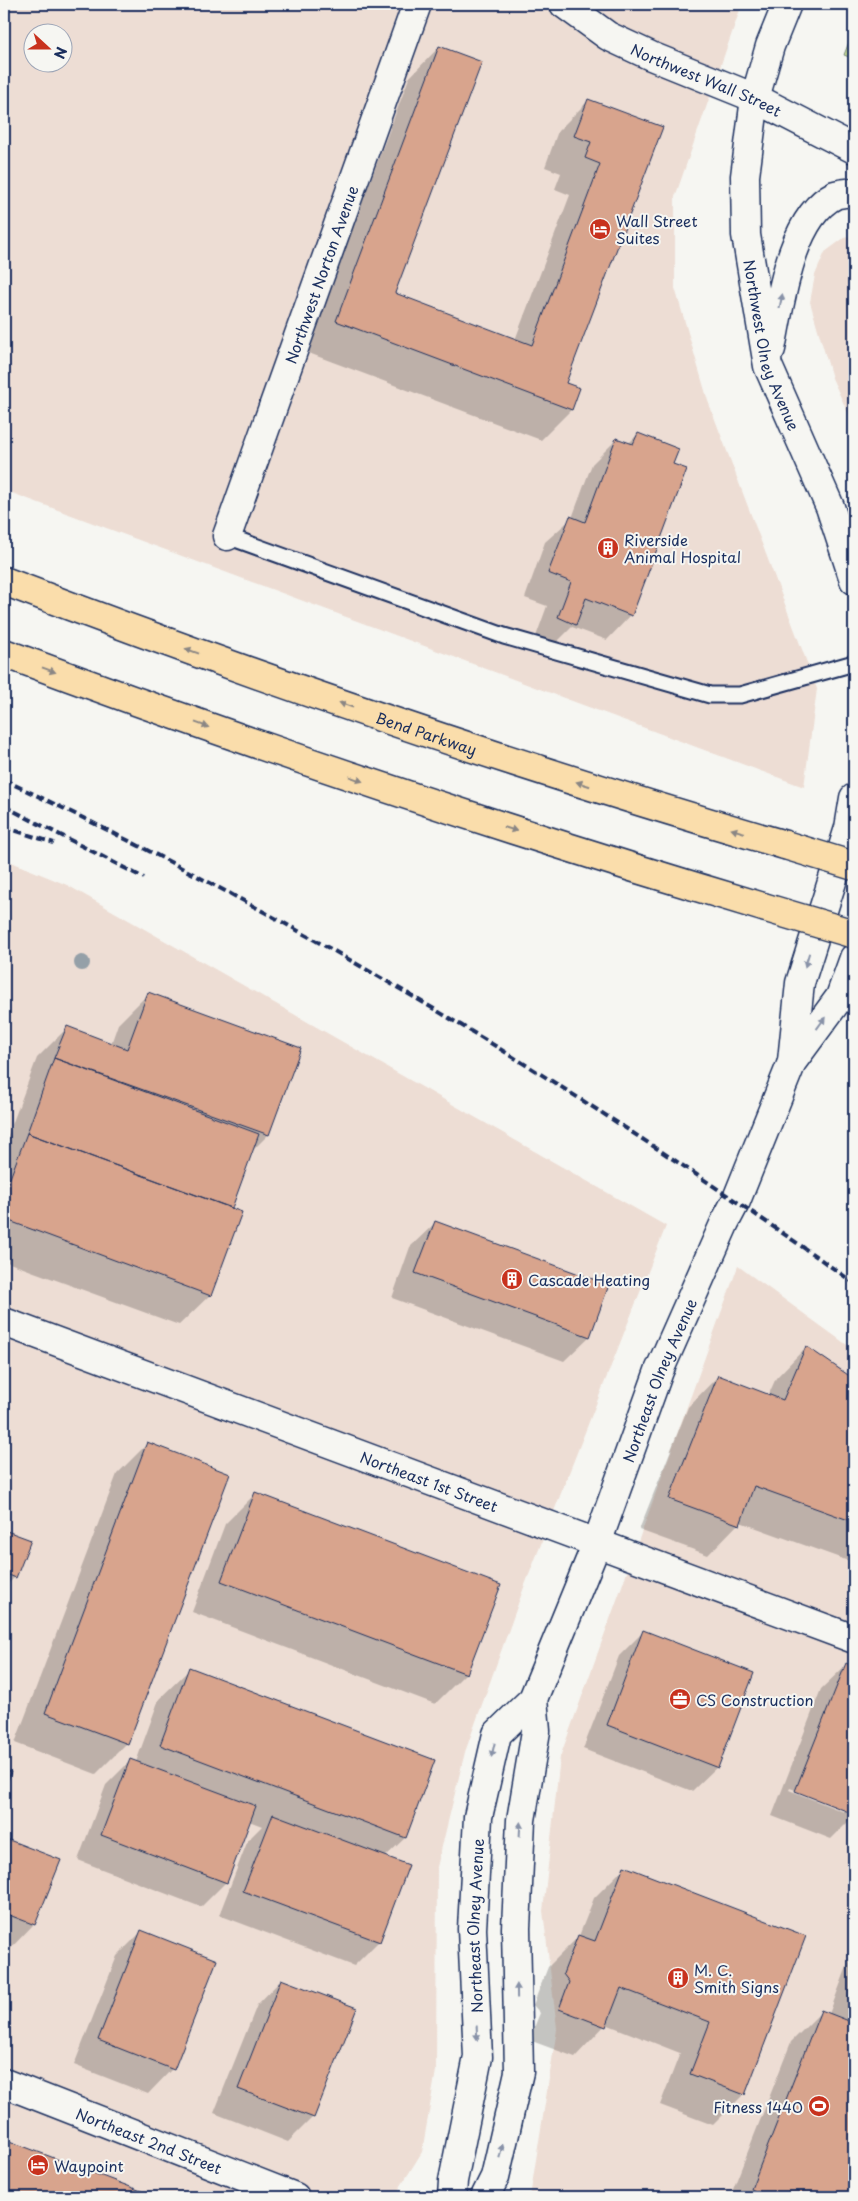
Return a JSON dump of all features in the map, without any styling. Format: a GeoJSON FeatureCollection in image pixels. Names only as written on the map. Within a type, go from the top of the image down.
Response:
{"type":"FeatureCollection","features":[{"type":"Feature","properties":{"kind":"highway","name":"Bend Parkway"},"geometry":{"type":"LineString","coordinates":[[4,581],[258,676],[506,759],[688,817],[854,866]]}},
{"type":"Feature","properties":{"kind":"highway"},"geometry":{"type":"LineString","coordinates":[[4,653],[374,786],[642,871],[854,934]]}},
{"type":"Feature","properties":{"kind":"main road","name":"Northwest Wall Street"},"geometry":{"type":"LineString","coordinates":[[564,4],[608,36],[755,98],[854,149]]}},
{"type":"Feature","properties":{"kind":"main road","name":"Northwest Olney Avenue"},"geometry":{"type":"LineString","coordinates":[[787,4],[770,46],[755,98],[745,176],[746,235],[768,366],[830,508],[854,580]]}},
{"type":"Feature","properties":{"kind":"main road","name":"Northwest Norton Avenue"},"geometry":{"type":"LineString","coordinates":[[227,536],[421,7]]}},
{"type":"Feature","properties":{"kind":"main road"},"geometry":{"type":"LineString","coordinates":[[768,366],[785,280],[798,240],[813,213],[836,195],[854,192]]}},
{"type":"Feature","properties":{"kind":"main road","name":"Northeast Olney Avenue"},"geometry":{"type":"LineString","coordinates":[[792,1062],[800,983],[849,828],[854,798]]}},
{"type":"Feature","properties":{"kind":"main road","name":"Northeast Olney Avenue"},"geometry":{"type":"LineString","coordinates":[[452,2197],[453,2181],[478,2057],[472,1929],[478,1817],[497,1734],[533,1699],[597,1543],[659,1371],[736,1201],[792,1062],[840,997],[854,958]]}},
{"type":"Feature","properties":{"kind":"main road","name":"Northeast 1st Street"},"geometry":{"type":"LineString","coordinates":[[4,1322],[854,1639]]}},
{"type":"Feature","properties":{"kind":"main road","name":"Northeast Olney Avenue"},"geometry":{"type":"LineString","coordinates":[[485,2197],[495,2177],[520,2072],[516,1928],[521,1820],[536,1731],[533,1699]]}},
{"type":"Feature","properties":{"kind":"main road","name":"Northeast 2nd Street"},"geometry":{"type":"LineString","coordinates":[[4,2083],[295,2197]]}},
{"type":"Feature","properties":{"kind":"lane"},"geometry":{"type":"LineString","coordinates":[[227,536],[504,636],[710,695],[740,694],[854,663]]}},
{"type":"Feature","properties":{"kind":"shaded area"},"geometry":{"type":"Polygon","coordinates":[[[4,4],[742,4],[675,197],[675,288],[708,401],[817,689],[804,787],[4,490],[4,4]]]}},
{"type":"Feature","properties":{"kind":"shaded area"},"geometry":{"type":"Polygon","coordinates":[[[854,235],[854,426],[832,378],[810,302],[815,275],[825,252],[844,238],[854,235]]]}},
{"type":"Feature","properties":{"kind":"shaded area"},"geometry":{"type":"Polygon","coordinates":[[[4,859],[67,885],[666,1226],[523,1590],[465,1752],[437,1867],[436,2071],[422,2152],[399,2189],[397,2197],[4,2197],[4,859]]]}},
{"type":"Feature","properties":{"kind":"shaded area"},"geometry":{"type":"Polygon","coordinates":[[[738,1266],[854,1350],[854,2197],[530,2197],[557,2029],[543,1911],[560,1757],[738,1266]]]}},
{"type":"Feature","properties":{"kind":"green space"},"geometry":{"type":"Polygon","coordinates":[[[854,29],[854,59],[844,55],[854,29]]]}},
{"type":"Feature","properties":{"kind":"building","name":"Wall Street Suites"},"geometry":{"type":"Polygon","coordinates":[[[439,46],[482,62],[395,293],[532,345],[600,164],[585,158],[591,142],[574,136],[588,99],[663,127],[566,383],[580,388],[572,410],[336,321],[439,46]]]}},
{"type":"Feature","properties":{"kind":"building","name":"Riverside Animal Hospital"},"geometry":{"type":"Polygon","coordinates":[[[638,433],[679,449],[673,464],[687,469],[632,616],[586,598],[576,625],[558,617],[571,582],[548,573],[570,516],[585,522],[616,438],[633,444],[638,433]]]}},
{"type":"Feature","properties":{"kind":"building"},"geometry":{"type":"Polygon","coordinates":[[[148,992],[301,1048],[269,1135],[54,1058],[67,1026],[127,1049],[148,992]]]}},
{"type":"Feature","properties":{"kind":"building"},"geometry":{"type":"Polygon","coordinates":[[[54,1058],[259,1134],[232,1208],[27,1133],[54,1058]]]}},
{"type":"Feature","properties":{"kind":"building"},"geometry":{"type":"Polygon","coordinates":[[[27,1133],[242,1212],[211,1296],[4,1219],[4,1194],[27,1133]]]}},
{"type":"Feature","properties":{"kind":"building","name":"Cascade Heating"},"geometry":{"type":"Polygon","coordinates":[[[435,1221],[609,1285],[590,1337],[415,1273],[435,1221]]]}},
{"type":"Feature","properties":{"kind":"building"},"geometry":{"type":"Polygon","coordinates":[[[806,1346],[854,1379],[854,1522],[754,1486],[740,1525],[669,1499],[718,1375],[783,1400],[806,1346]]]}},
{"type":"Feature","properties":{"kind":"building"},"geometry":{"type":"Polygon","coordinates":[[[147,1442],[230,1474],[128,1744],[45,1713],[147,1442]]]}},
{"type":"Feature","properties":{"kind":"building"},"geometry":{"type":"Polygon","coordinates":[[[255,1492],[501,1585],[467,1674],[221,1581],[255,1492]]]}},
{"type":"Feature","properties":{"kind":"building"},"geometry":{"type":"Polygon","coordinates":[[[4,1530],[31,1540],[16,1578],[4,1573],[4,1530]]]}},
{"type":"Feature","properties":{"kind":"building","name":"CS Construction"},"geometry":{"type":"Polygon","coordinates":[[[643,1630],[754,1673],[718,1768],[607,1725],[643,1630]]]}},
{"type":"Feature","properties":{"kind":"building"},"geometry":{"type":"Polygon","coordinates":[[[846,1663],[854,1667],[854,1814],[795,1791],[846,1663]]]}},
{"type":"Feature","properties":{"kind":"building"},"geometry":{"type":"Polygon","coordinates":[[[189,1667],[435,1760],[406,1838],[160,1745],[189,1667]]]}},
{"type":"Feature","properties":{"kind":"building"},"geometry":{"type":"Polygon","coordinates":[[[130,1759],[256,1806],[227,1883],[101,1835],[130,1759]]]}},
{"type":"Feature","properties":{"kind":"building"},"geometry":{"type":"Polygon","coordinates":[[[4,1769],[11,1772],[4,1790],[4,1769]]]}},
{"type":"Feature","properties":{"kind":"building"},"geometry":{"type":"Polygon","coordinates":[[[273,1814],[409,1865],[380,1942],[243,1891],[273,1814]]]}},
{"type":"Feature","properties":{"kind":"building"},"geometry":{"type":"Polygon","coordinates":[[[4,1838],[61,1860],[35,1925],[4,1913],[4,1838]]]}},
{"type":"Feature","properties":{"kind":"building","name":"M. C. Smith Signs"},"geometry":{"type":"Polygon","coordinates":[[[624,1866],[806,1936],[745,2095],[690,2074],[710,2022],[621,1988],[606,2027],[559,2009],[569,1982],[563,1974],[578,1935],[595,1941],[624,1866]]]}},
{"type":"Feature","properties":{"kind":"building"},"geometry":{"type":"Polygon","coordinates":[[[141,1930],[217,1960],[174,2070],[98,2040],[141,1930]]]}},
{"type":"Feature","properties":{"kind":"building"},"geometry":{"type":"Polygon","coordinates":[[[281,1979],[357,2008],[314,2118],[238,2089],[281,1979]]]}},
{"type":"Feature","properties":{"kind":"building","name":"Fitness 1440"},"geometry":{"type":"Polygon","coordinates":[[[821,2010],[854,2023],[854,2197],[771,2197],[751,2189],[821,2010]]]}},
{"type":"Feature","properties":{"kind":"building","name":"Waypoint"},"geometry":{"type":"Polygon","coordinates":[[[4,2139],[157,2197],[21,2197],[4,2191],[4,2139]]]}},
{"type":"Feature","properties":{"kind":"railway"},"geometry":{"type":"LineString","coordinates":[[4,780],[115,834],[225,891],[333,950],[440,1013],[546,1077],[650,1144],[854,1283]]}},
{"type":"Feature","properties":{"kind":"railway"},"geometry":{"type":"LineString","coordinates":[[4,806],[144,878]]}},
{"type":"Feature","properties":{"kind":"railway"},"geometry":{"type":"LineString","coordinates":[[4,827],[54,843]]}},
{"type":"Feature","properties":{"kind":"place","name":"Wall Street Suites"},"geometry":{"type":"Point","coordinates":[600,229]}},
{"type":"Feature","properties":{"kind":"place","name":"Riverside Animal Hospital"},"geometry":{"type":"Point","coordinates":[608,548]}},
{"type":"Feature","properties":{"kind":"place","name":"Cascade Heating"},"geometry":{"type":"Point","coordinates":[512,1279]}},
{"type":"Feature","properties":{"kind":"place","name":"CS Construction"},"geometry":{"type":"Point","coordinates":[680,1699]}},
{"type":"Feature","properties":{"kind":"place","name":"M. C. Smith Signs"},"geometry":{"type":"Point","coordinates":[678,1978]}},
{"type":"Feature","properties":{"kind":"place","name":"Fitness 1440"},"geometry":{"type":"Point","coordinates":[819,2106]}},
{"type":"Feature","properties":{"kind":"place","name":"Waypoint"},"geometry":{"type":"Point","coordinates":[38,2165]}}]}
